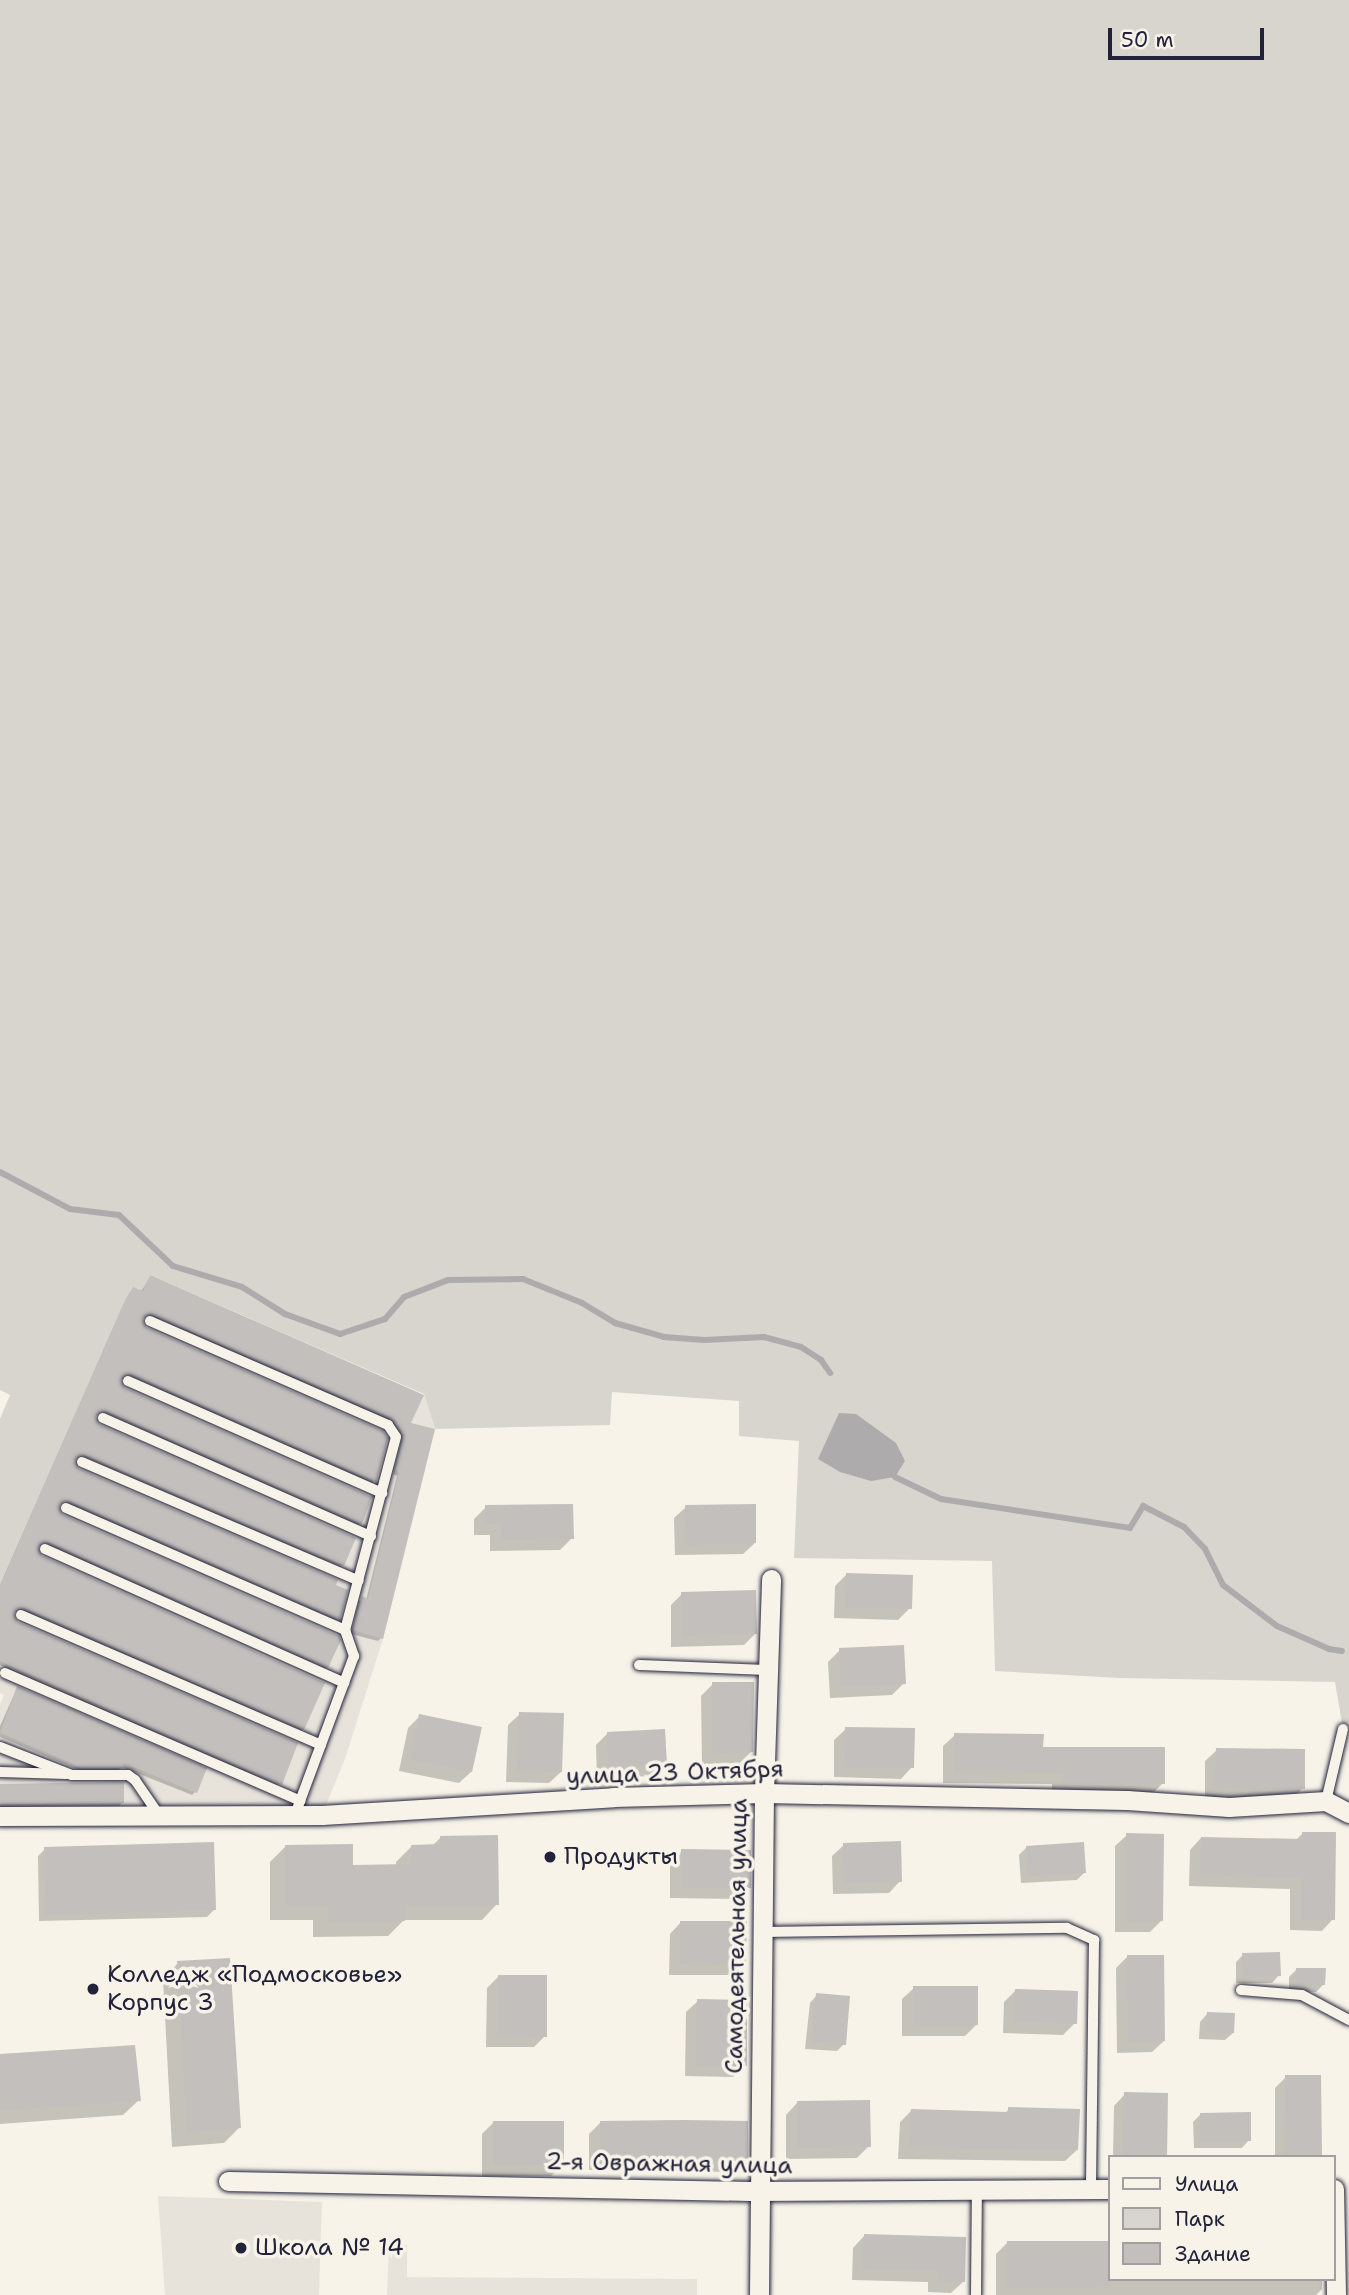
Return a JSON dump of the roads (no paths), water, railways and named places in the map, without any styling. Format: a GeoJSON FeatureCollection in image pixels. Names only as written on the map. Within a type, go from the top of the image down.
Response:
{"type":"FeatureCollection","features":[{"type":"Feature","properties":{"kind":"street","name":"Самодеятельная улица"},"geometry":{"type":"LineString","coordinates":[[758,2295],[764,1793],[771,1579]]}},
{"type":"Feature","properties":{"kind":"street","name":"улица 23 Октября"},"geometry":{"type":"LineString","coordinates":[[0,1816],[160,1816],[298,1808],[764,1793],[1127,1800],[1229,1807],[1326,1801]]}},
{"type":"Feature","properties":{"kind":"street"},"geometry":{"type":"LineString","coordinates":[[1326,1801],[1349,1813]]}},
{"type":"Feature","properties":{"kind":"street","name":"2-я Овражная улица"},"geometry":{"type":"LineString","coordinates":[[228,2181],[758,2190],[1100,2189]]}},
{"type":"Feature","properties":{"kind":"street"},"geometry":{"type":"LineString","coordinates":[[1336,2295],[1339,2189]]}},
{"type":"Feature","properties":{"kind":"lane"},"geometry":{"type":"LineString","coordinates":[[5,1673],[298,1808],[354,1656],[345,1630],[396,1437],[388,1425],[150,1321]]}},
{"type":"Feature","properties":{"kind":"lane"},"geometry":{"type":"LineString","coordinates":[[128,1381],[382,1493]]}},
{"type":"Feature","properties":{"kind":"lane"},"geometry":{"type":"LineString","coordinates":[[103,1418],[371,1536]]}},
{"type":"Feature","properties":{"kind":"lane"},"geometry":{"type":"LineString","coordinates":[[82,1462],[359,1581]]}},
{"type":"Feature","properties":{"kind":"lane"},"geometry":{"type":"LineString","coordinates":[[66,1508],[345,1630]]}},
{"type":"Feature","properties":{"kind":"lane"},"geometry":{"type":"LineString","coordinates":[[46,1549],[344,1682]]}},
{"type":"Feature","properties":{"kind":"lane"},"geometry":{"type":"LineString","coordinates":[[22,1615],[321,1745]]}},
{"type":"Feature","properties":{"kind":"lane"},"geometry":{"type":"LineString","coordinates":[[639,1665],[768,1670]]}},
{"type":"Feature","properties":{"kind":"lane"},"geometry":{"type":"LineString","coordinates":[[1326,1801],[1343,1729]]}},
{"type":"Feature","properties":{"kind":"lane"},"geometry":{"type":"LineString","coordinates":[[0,1747],[72,1775]]}},
{"type":"Feature","properties":{"kind":"lane"},"geometry":{"type":"LineString","coordinates":[[0,1773],[128,1775],[135,1780],[160,1816]]}},
{"type":"Feature","properties":{"kind":"lane"},"geometry":{"type":"LineString","coordinates":[[762,1933],[1067,1928],[1094,1940],[1100,2189]]}},
{"type":"Feature","properties":{"kind":"lane"},"geometry":{"type":"LineString","coordinates":[[1241,1990],[1302,1995],[1349,2020]]}},
{"type":"Feature","properties":{"kind":"lane"},"geometry":{"type":"LineString","coordinates":[[976,2295],[977,2189]]}},
{"type":"Feature","properties":{"kind":"waterway"},"geometry":{"type":"LineString","coordinates":[[0,1172],[70,1209],[119,1215],[173,1266],[242,1287],[285,1314],[340,1334],[385,1319],[404,1297],[448,1280],[523,1279],[582,1303],[615,1323],[664,1337],[704,1340],[764,1337],[801,1347],[821,1360],[830,1373]]}},
{"type":"Feature","properties":{"kind":"waterway"},"geometry":{"type":"LineString","coordinates":[[895,1477],[941,1499],[1130,1528],[1143,1506],[1184,1527],[1205,1549],[1223,1585],[1277,1626],[1329,1649],[1342,1651]]}},
{"type":"Feature","properties":{"kind":"place","name":"Продукты"},"geometry":{"type":"Point","coordinates":[550,1857]}},
{"type":"Feature","properties":{"kind":"place","name":"Колледж «Подмосковье» Корпус 3"},"geometry":{"type":"Point","coordinates":[93,1989]}},
{"type":"Feature","properties":{"kind":"place","name":"Школа № 14"},"geometry":{"type":"Point","coordinates":[241,2248]}}]}
